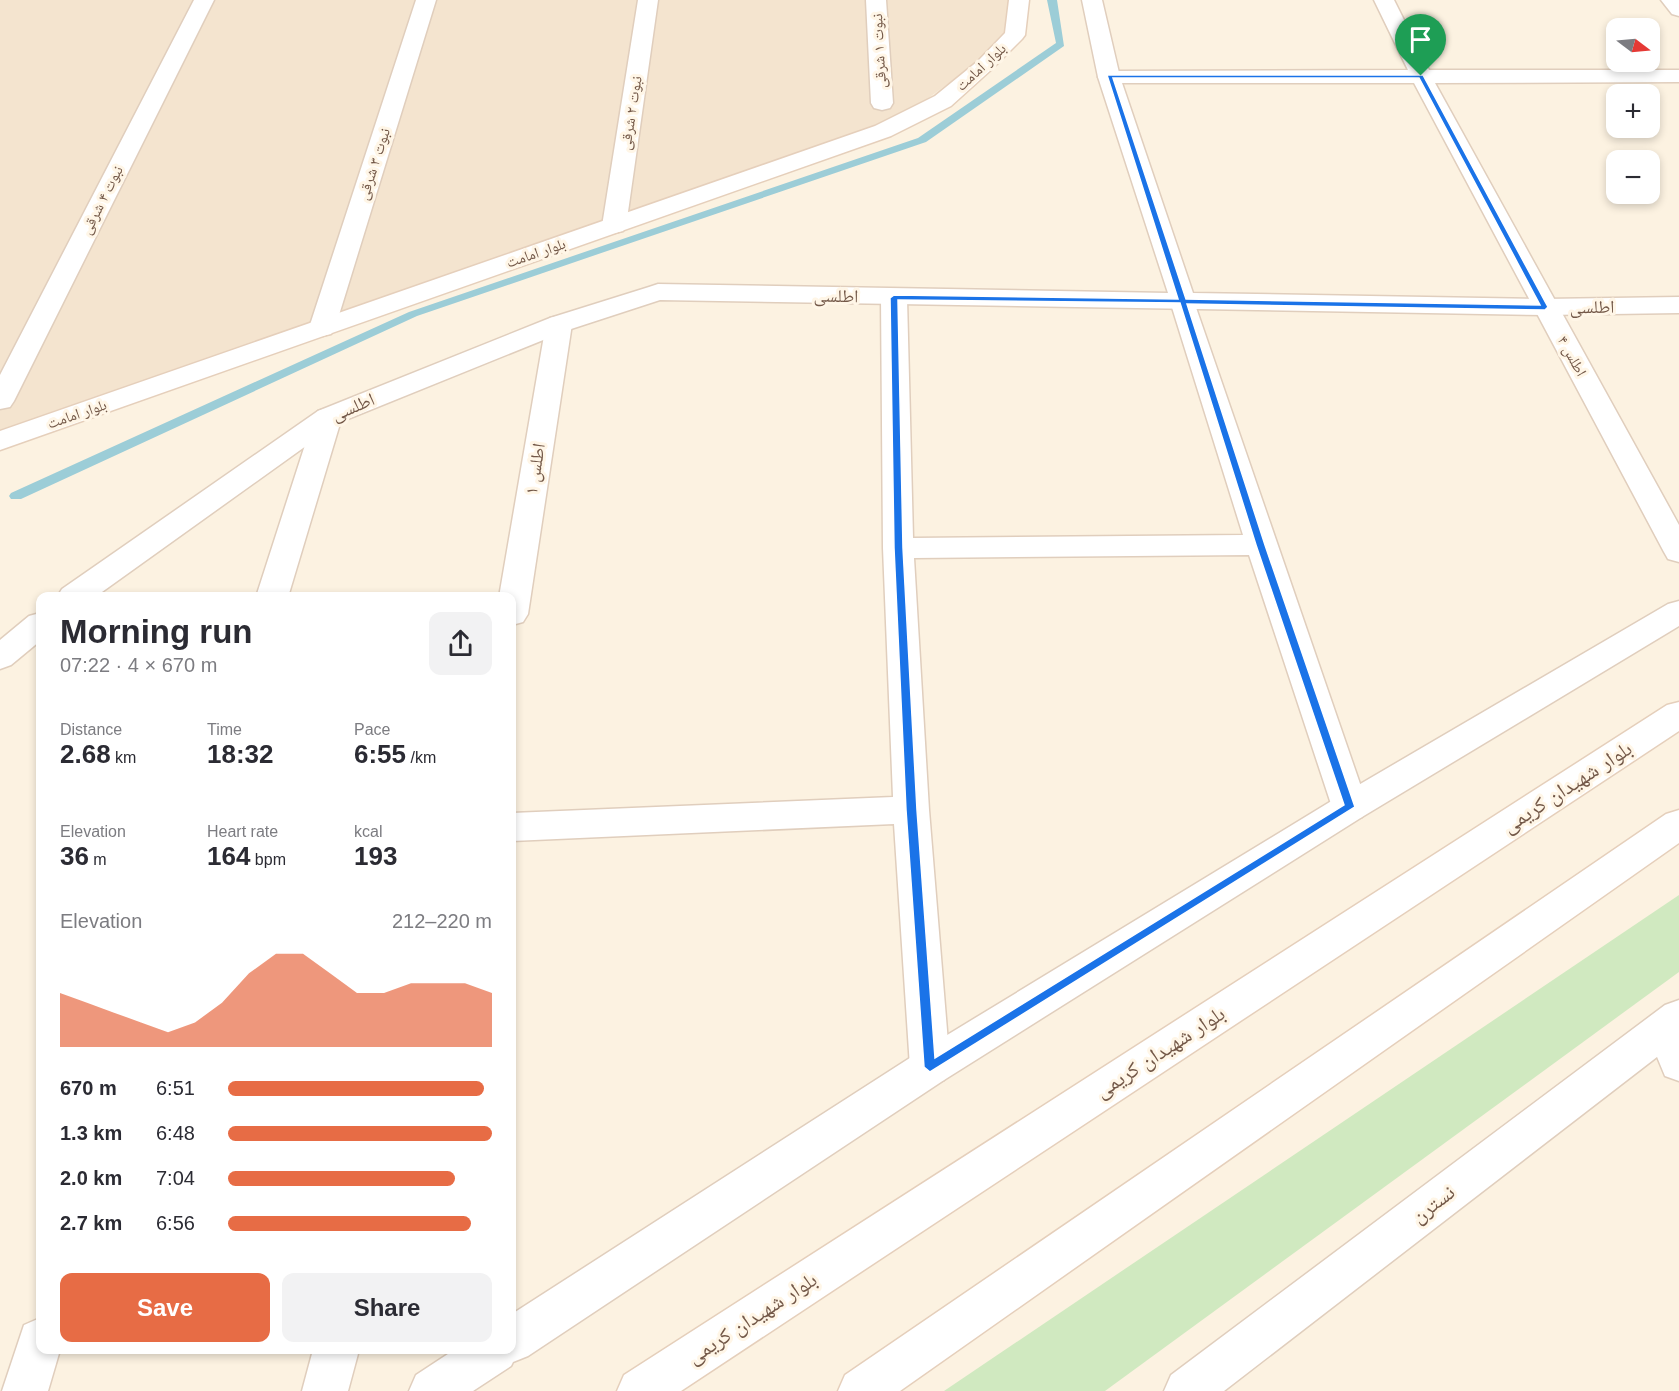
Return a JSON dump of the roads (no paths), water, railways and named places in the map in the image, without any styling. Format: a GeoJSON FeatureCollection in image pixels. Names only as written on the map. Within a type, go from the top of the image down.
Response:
{"type":"FeatureCollection","features":[{"type":"Feature","properties":{"kind":"street","name":"نبوت ۴ شرقی"},"geometry":{"type":"LineString","coordinates":[[0,401],[204,0]]}},
{"type":"Feature","properties":{"kind":"street","name":"نبوت ۳ شرقی"},"geometry":{"type":"LineString","coordinates":[[322,328],[426,0]]}},
{"type":"Feature","properties":{"kind":"street","name":"نبوت ۲ شرقی"},"geometry":{"type":"LineString","coordinates":[[614,225],[648,0]]}},
{"type":"Feature","properties":{"kind":"street","name":"نبوت ۱ شرقی"},"geometry":{"type":"LineString","coordinates":[[876,0],[882,103]]}},
{"type":"Feature","properties":{"kind":"street","name":"بلوار امامت"},"geometry":{"type":"LineString","coordinates":[[0,441],[883,131],[943,101],[985,65],[1014,35],[1019,0]]}},
{"type":"Feature","properties":{"kind":"street"},"geometry":{"type":"LineString","coordinates":[[1092,0],[1109,76],[1261,545],[1350,807]]}},
{"type":"Feature","properties":{"kind":"street","name":"اطلس ۴"},"geometry":{"type":"LineString","coordinates":[[1384,0],[1421,76],[1679,552]]}},
{"type":"Feature","properties":{"kind":"street"},"geometry":{"type":"LineString","coordinates":[[1671,0],[1679,10]]}},
{"type":"Feature","properties":{"kind":"street"},"geometry":{"type":"LineString","coordinates":[[1109,76],[1679,76]]}},
{"type":"Feature","properties":{"kind":"street","name":"اطلسی"},"geometry":{"type":"LineString","coordinates":[[80,592],[328,417],[559,324],[658,292],[894,298],[1545,307],[1679,305]]}},
{"type":"Feature","properties":{"kind":"street"},"geometry":{"type":"LineString","coordinates":[[894,298],[898,548],[911,810],[930,1067]]}},
{"type":"Feature","properties":{"kind":"street","name":"اطلس ۱"},"geometry":{"type":"LineString","coordinates":[[516,592],[559,324]]}},
{"type":"Feature","properties":{"kind":"street"},"geometry":{"type":"LineString","coordinates":[[274,592],[328,417]]}},
{"type":"Feature","properties":{"kind":"street"},"geometry":{"type":"LineString","coordinates":[[898,548],[1261,545]]}},
{"type":"Feature","properties":{"kind":"street"},"geometry":{"type":"LineString","coordinates":[[516,1337],[930,1067],[1350,807],[1679,612]]}},
{"type":"Feature","properties":{"kind":"street"},"geometry":{"type":"LineString","coordinates":[[0,657],[36,627]]}},
{"type":"Feature","properties":{"kind":"street","name":"بلوار شهیدان کریمی"},"geometry":{"type":"LineString","coordinates":[[640,1391],[1679,714]]}},
{"type":"Feature","properties":{"kind":"street"},"geometry":{"type":"LineString","coordinates":[[516,827],[911,810]]}},
{"type":"Feature","properties":{"kind":"street"},"geometry":{"type":"LineString","coordinates":[[861,1391],[1679,824]]}},
{"type":"Feature","properties":{"kind":"street","name":"نسترن"},"geometry":{"type":"LineString","coordinates":[[1187,1391],[1674,1036]]}},
{"type":"Feature","properties":{"kind":"street"},"geometry":{"type":"LineString","coordinates":[[25,1391],[36,1354]]}},
{"type":"Feature","properties":{"kind":"street"},"geometry":{"type":"LineString","coordinates":[[326,1391],[335,1354]]}},
{"type":"Feature","properties":{"kind":"street"},"geometry":{"type":"LineString","coordinates":[[432,1391],[489,1354]]}},
{"type":"Feature","properties":{"kind":"waterway"},"geometry":{"type":"LineString","coordinates":[[16,496],[413,314],[922,140],[1061,44],[1052,0]]}}]}
